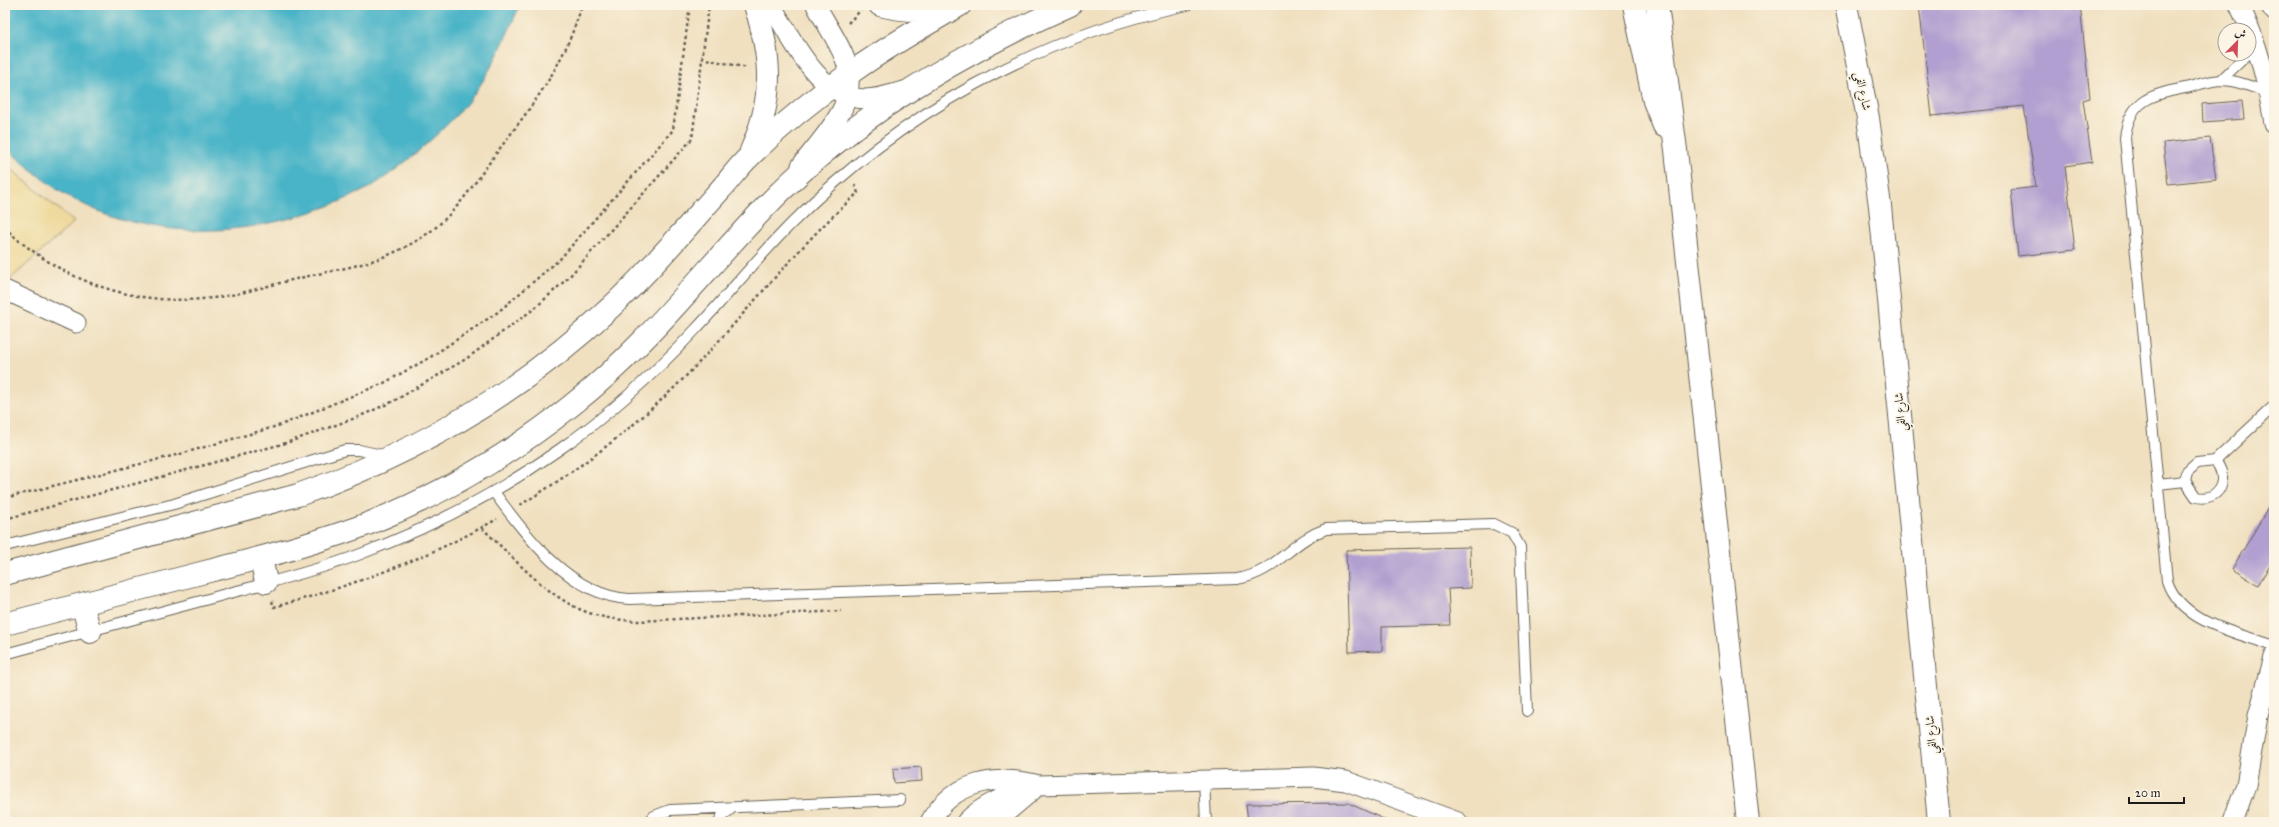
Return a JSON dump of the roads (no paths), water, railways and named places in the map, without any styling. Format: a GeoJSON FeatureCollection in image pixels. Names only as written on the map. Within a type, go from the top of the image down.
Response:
{"type":"FeatureCollection","features":[{"type":"Feature","properties":{"kind":"street"},"geometry":{"type":"LineString","coordinates":[[748,157],[765,114],[769,72],[767,48],[755,5]]}},
{"type":"Feature","properties":{"kind":"street"},"geometry":{"type":"LineString","coordinates":[[771,5],[799,49],[821,79],[839,91],[864,99],[877,98],[913,89]]}},
{"type":"Feature","properties":{"kind":"street"},"geometry":{"type":"LineString","coordinates":[[816,5],[850,72]]}},
{"type":"Feature","properties":{"kind":"street"},"geometry":{"type":"LineString","coordinates":[[880,5],[898,9],[921,10],[952,5]]}},
{"type":"Feature","properties":{"kind":"street"},"geometry":{"type":"LineString","coordinates":[[782,191],[839,116],[839,91],[850,72],[960,5]]}},
{"type":"Feature","properties":{"kind":"street"},"geometry":{"type":"LineString","coordinates":[[5,624],[261,558],[317,542],[378,519],[424,499],[476,471],[525,440],[571,406],[616,368],[657,328],[737,236],[782,191],[830,149],[875,113],[913,89],[1029,23],[1070,5]]}},
{"type":"Feature","properties":{"kind":"street"},"geometry":{"type":"LineString","coordinates":[[1634,5],[1654,100],[1663,125],[1676,150]]}},
{"type":"Feature","properties":{"kind":"street"},"geometry":{"type":"LineString","coordinates":[[1657,5],[1676,150],[1748,822]]}},
{"type":"Feature","properties":{"kind":"street","name":"شارع الفي"},"geometry":{"type":"LineString","coordinates":[[1846,5],[1868,118],[1880,206],[1939,822]]}},
{"type":"Feature","properties":{"kind":"street"},"geometry":{"type":"LineString","coordinates":[[1851,30],[1855,5]]}},
{"type":"Feature","properties":{"kind":"street"},"geometry":{"type":"LineString","coordinates":[[2239,5],[2244,22]]}},
{"type":"Feature","properties":{"kind":"street"},"geometry":{"type":"LineString","coordinates":[[2270,5],[2274,11]]}},
{"type":"Feature","properties":{"kind":"street"},"geometry":{"type":"LineString","coordinates":[[2256,62],[2269,94],[2274,123]]}},
{"type":"Feature","properties":{"kind":"street"},"geometry":{"type":"LineString","coordinates":[[5,574],[298,495],[345,478],[392,458],[431,438],[493,401],[552,356],[611,307],[667,248],[748,157],[798,111],[839,91]]}},
{"type":"Feature","properties":{"kind":"street"},"geometry":{"type":"LineString","coordinates":[[5,290],[76,322]]}},
{"type":"Feature","properties":{"kind":"street"},"geometry":{"type":"LineString","coordinates":[[261,558],[266,582]]}},
{"type":"Feature","properties":{"kind":"street"},"geometry":{"type":"LineString","coordinates":[[82,604],[90,632]]}},
{"type":"Feature","properties":{"kind":"street"},"geometry":{"type":"LineString","coordinates":[[2232,822],[2246,784],[2258,716],[2274,657]]}},
{"type":"Feature","properties":{"kind":"street"},"geometry":{"type":"LineString","coordinates":[[930,822],[949,799],[967,788],[988,780],[1019,780],[1039,785],[1329,778],[1361,785],[1410,806],[1458,822]]}},
{"type":"Feature","properties":{"kind":"street"},"geometry":{"type":"LineString","coordinates":[[949,799],[968,820],[994,801],[1039,785]]}},
{"type":"Feature","properties":{"kind":"street"},"geometry":{"type":"LineString","coordinates":[[995,822],[1039,785]]}},
{"type":"Feature","properties":{"kind":"street"},"geometry":{"type":"LineString","coordinates":[[1410,806],[1436,822]]}},
{"type":"Feature","properties":{"kind":"lane"},"geometry":{"type":"LineString","coordinates":[[5,654],[90,632],[356,556],[442,520],[494,492],[561,448],[629,394],[692,333],[795,220],[849,171],[911,124],[978,82],[1049,47],[1124,20],[1187,5]]}},
{"type":"Feature","properties":{"kind":"lane"},"geometry":{"type":"LineString","coordinates":[[2220,80],[2238,62]]}},
{"type":"Feature","properties":{"kind":"lane"},"geometry":{"type":"LineString","coordinates":[[2269,94],[2246,84],[2220,80],[2148,98],[2138,105],[2131,115],[2126,126],[2126,146],[2167,580],[2175,598],[2189,612],[2198,618],[2274,646]]}},
{"type":"Feature","properties":{"kind":"lane"},"geometry":{"type":"LineString","coordinates":[[2215,461],[2221,468],[2223,476],[2222,484],[2211,496],[2203,498],[2196,497],[2185,481],[2187,472],[2197,462],[2215,461],[2274,406]]}},
{"type":"Feature","properties":{"kind":"lane"},"geometry":{"type":"LineString","coordinates":[[5,546],[174,504],[345,450],[372,452],[392,458]]}},
{"type":"Feature","properties":{"kind":"lane"},"geometry":{"type":"LineString","coordinates":[[2158,484],[2185,481]]}},
{"type":"Feature","properties":{"kind":"lane"},"geometry":{"type":"LineString","coordinates":[[494,492],[525,533],[582,586],[607,597],[628,599],[1237,579],[1263,572],[1303,540],[1326,530],[1494,524],[1512,533],[1520,547],[1526,711]]}},
{"type":"Feature","properties":{"kind":"lane"},"geometry":{"type":"LineString","coordinates":[[1204,780],[1206,822]]}},
{"type":"Feature","properties":{"kind":"lane"},"geometry":{"type":"LineString","coordinates":[[649,822],[654,816],[670,810],[900,800]]}},
{"type":"Feature","properties":{"kind":"lane"},"geometry":{"type":"LineString","coordinates":[[719,822],[722,816],[732,808]]}},
{"type":"Feature","properties":{"kind":"water"},"geometry":{"type":"Polygon","coordinates":[[[5,5],[520,5],[503,43],[476,92],[446,126],[433,138],[404,163],[375,184],[329,206],[294,217],[258,225],[221,230],[184,230],[147,225],[112,216],[77,201],[49,184],[6,148],[5,5]]]}}]}
